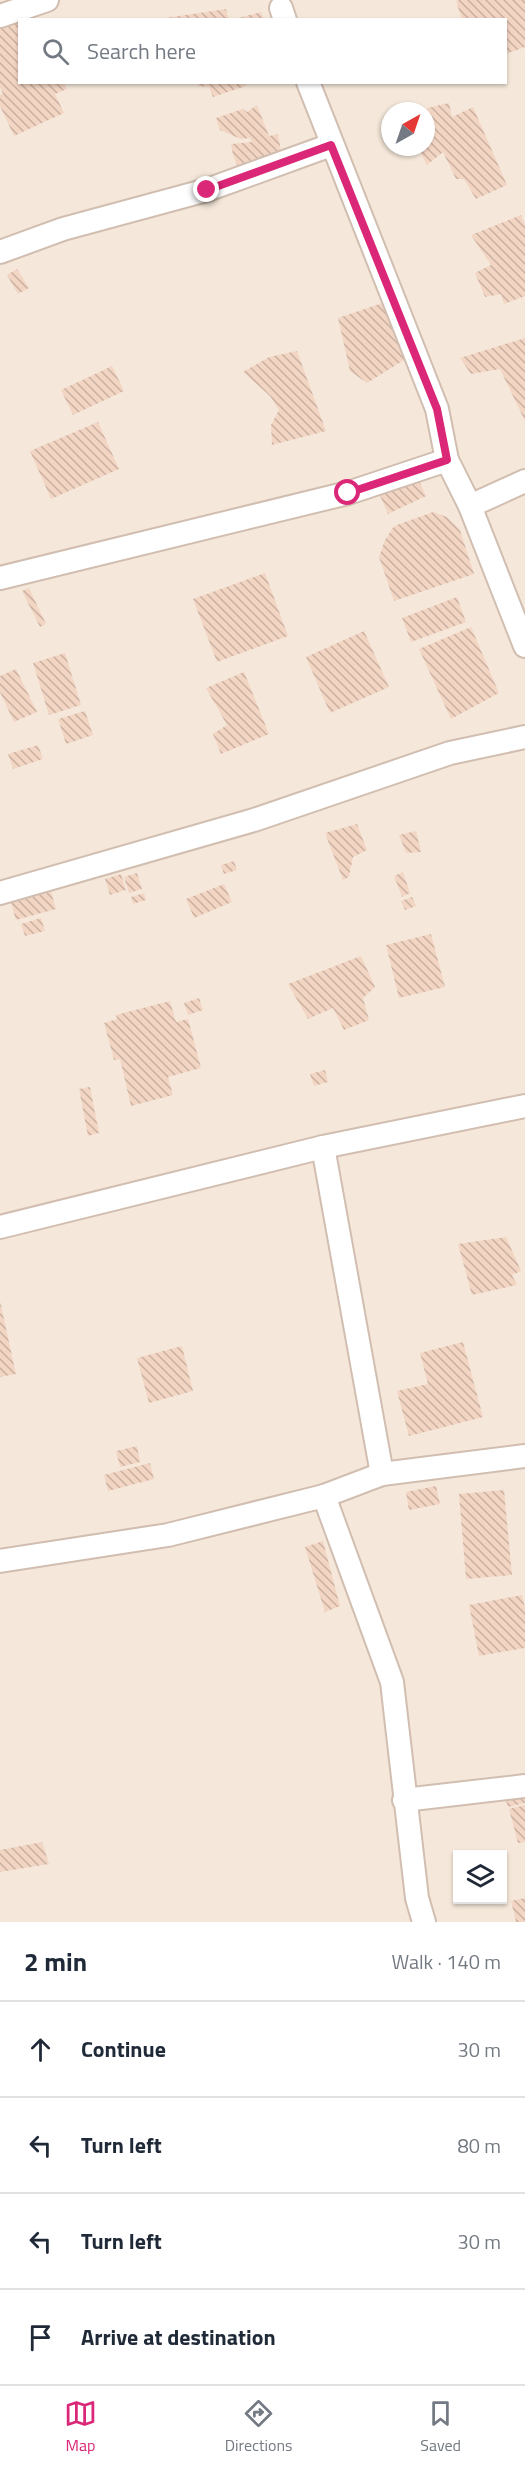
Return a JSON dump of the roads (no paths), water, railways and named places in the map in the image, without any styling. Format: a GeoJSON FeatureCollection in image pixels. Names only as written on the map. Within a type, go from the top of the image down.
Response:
{"type":"FeatureCollection","features":[{"type":"Feature","properties":{"kind":"street"},"geometry":{"type":"LineString","coordinates":[[0,16],[47,0]]}},
{"type":"Feature","properties":{"kind":"street"},"geometry":{"type":"LineString","coordinates":[[309,84],[437,409],[447,460],[470,506],[525,646]]}},
{"type":"Feature","properties":{"kind":"street"},"geometry":{"type":"LineString","coordinates":[[0,252],[63,229],[207,190],[331,145]]}},
{"type":"Feature","properties":{"kind":"street"},"geometry":{"type":"LineString","coordinates":[[0,578],[348,493],[447,460]]}},
{"type":"Feature","properties":{"kind":"street"},"geometry":{"type":"LineString","coordinates":[[470,506],[525,481]]}},
{"type":"Feature","properties":{"kind":"street"},"geometry":{"type":"LineString","coordinates":[[0,893],[254,820],[450,753],[525,737]]}},
{"type":"Feature","properties":{"kind":"street"},"geometry":{"type":"LineString","coordinates":[[0,1227],[323,1147],[525,1106]]}},
{"type":"Feature","properties":{"kind":"street"},"geometry":{"type":"LineString","coordinates":[[323,1147],[382,1474]]}},
{"type":"Feature","properties":{"kind":"street"},"geometry":{"type":"LineString","coordinates":[[0,1561],[168,1535],[324,1496],[382,1474],[525,1456]]}},
{"type":"Feature","properties":{"kind":"street"},"geometry":{"type":"LineString","coordinates":[[324,1496],[392,1682],[417,1898],[424,1922]]}},
{"type":"Feature","properties":{"kind":"street"},"geometry":{"type":"LineString","coordinates":[[404,1800],[525,1786]]}}]}
